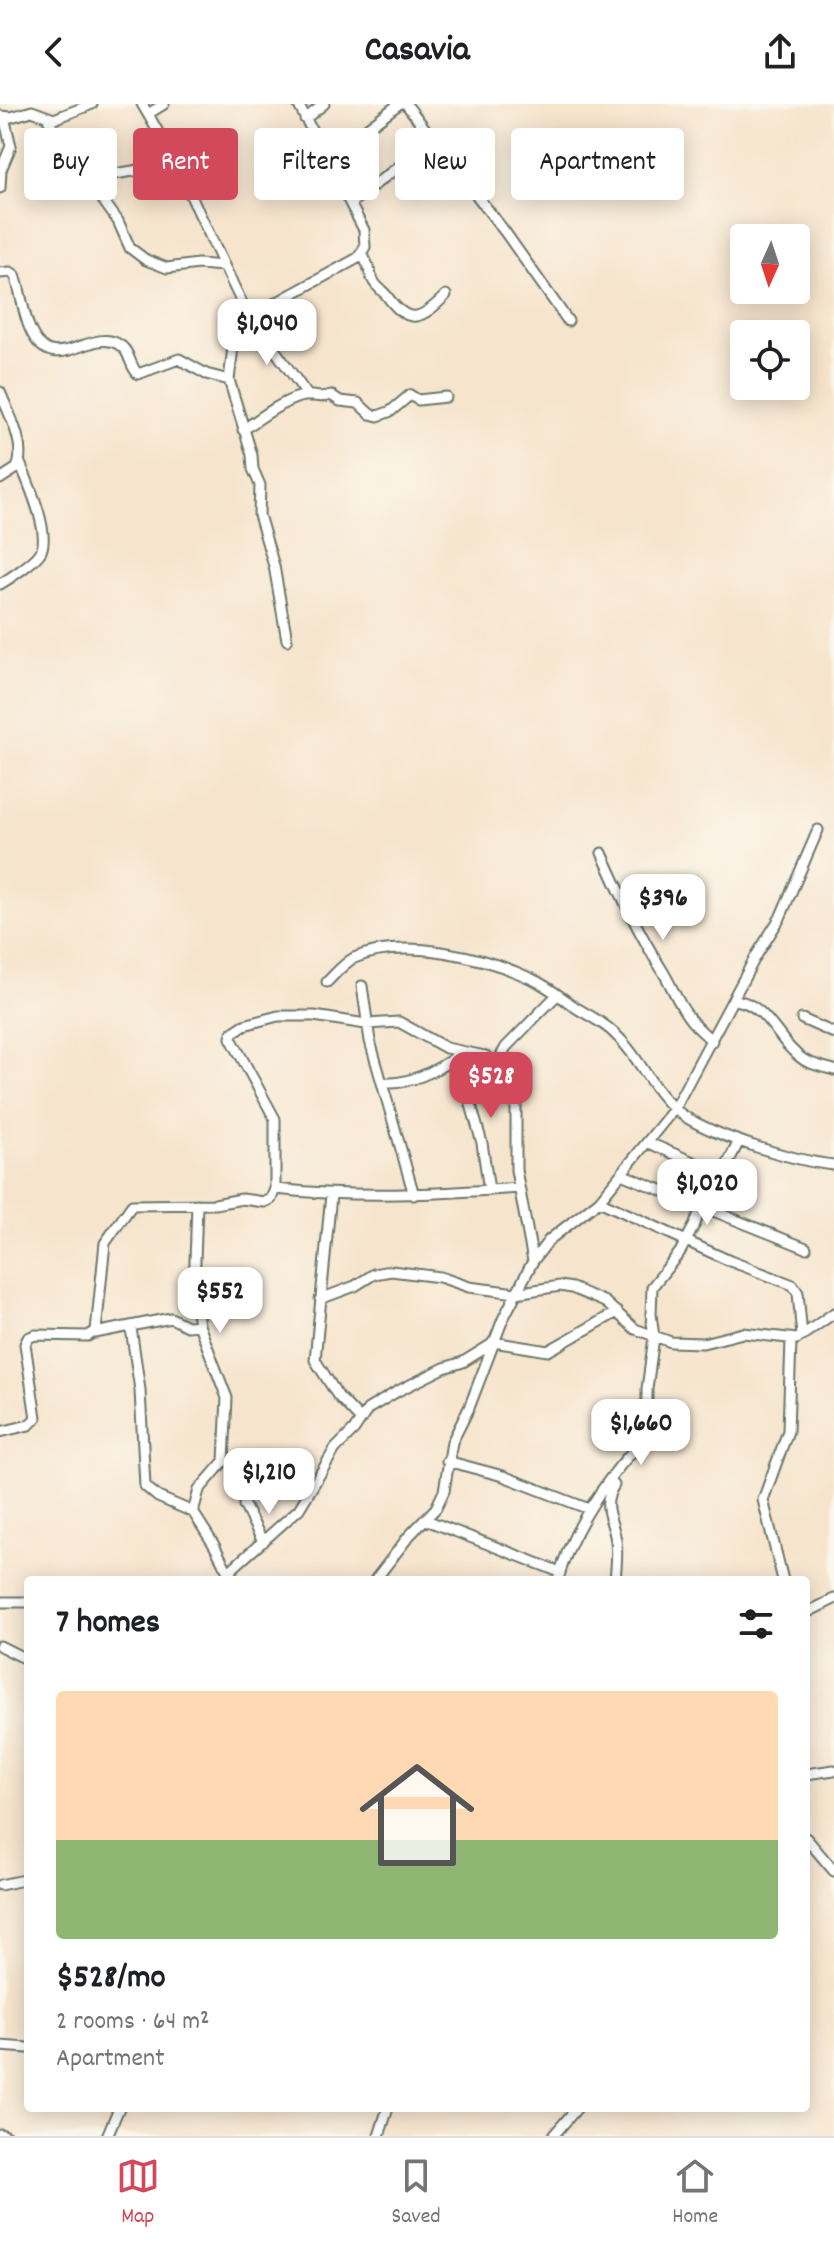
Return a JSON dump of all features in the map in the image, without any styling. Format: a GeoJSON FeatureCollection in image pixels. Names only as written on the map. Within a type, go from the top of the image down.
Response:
{"type":"FeatureCollection","features":[{"type":"Feature","properties":{"kind":"street"},"geometry":{"type":"LineString","coordinates":[[0,188],[1,170],[11,146],[2,116],[32,111],[59,118],[92,104]]}},
{"type":"Feature","properties":{"kind":"street"},"geometry":{"type":"LineString","coordinates":[[142,104],[156,128]]}},
{"type":"Feature","properties":{"kind":"street"},"geometry":{"type":"LineString","coordinates":[[148,114],[164,104]]}},
{"type":"Feature","properties":{"kind":"street"},"geometry":{"type":"LineString","coordinates":[[298,104],[310,128]]}},
{"type":"Feature","properties":{"kind":"street"},"geometry":{"type":"LineString","coordinates":[[305,119],[324,104]]}},
{"type":"Feature","properties":{"kind":"street"},"geometry":{"type":"LineString","coordinates":[[367,128],[399,104]]}},
{"type":"Feature","properties":{"kind":"street"},"geometry":{"type":"LineString","coordinates":[[406,104],[426,128]]}},
{"type":"Feature","properties":{"kind":"street"},"geometry":{"type":"LineString","coordinates":[[47,117],[54,128]]}},
{"type":"Feature","properties":{"kind":"street"},"geometry":{"type":"LineString","coordinates":[[287,640],[274,566],[259,515],[260,485],[229,380],[235,331],[246,315],[258,313],[361,254],[366,239],[352,202],[395,169]]}},
{"type":"Feature","properties":{"kind":"street"},"geometry":{"type":"LineString","coordinates":[[102,200],[118,221],[130,248],[146,260],[167,268],[198,264],[224,266]]}},
{"type":"Feature","properties":{"kind":"street"},"geometry":{"type":"LineString","coordinates":[[194,200],[246,315]]}},
{"type":"Feature","properties":{"kind":"street"},"geometry":{"type":"LineString","coordinates":[[480,200],[568,321]]}},
{"type":"Feature","properties":{"kind":"street"},"geometry":{"type":"LineString","coordinates":[[361,254],[370,265],[374,283],[405,314],[426,315],[446,295]]}},
{"type":"Feature","properties":{"kind":"street"},"geometry":{"type":"LineString","coordinates":[[0,273],[15,275],[30,329],[35,338],[51,351],[66,352],[92,343],[113,341],[127,351],[138,374],[179,359],[206,374],[229,380]]}},
{"type":"Feature","properties":{"kind":"street"},"geometry":{"type":"LineString","coordinates":[[258,313],[274,327],[272,346],[308,396]]}},
{"type":"Feature","properties":{"kind":"street"},"geometry":{"type":"LineString","coordinates":[[0,392],[16,434],[20,463],[38,508],[43,544],[39,555],[0,584]]}},
{"type":"Feature","properties":{"kind":"street"},"geometry":{"type":"LineString","coordinates":[[243,430],[265,415],[308,396],[320,399],[331,395],[340,401],[354,402],[378,416],[391,411],[408,395],[418,400],[446,397]]}},
{"type":"Feature","properties":{"kind":"street"},"geometry":{"type":"LineString","coordinates":[[0,479],[13,473],[20,463]]}},
{"type":"Feature","properties":{"kind":"street"},"geometry":{"type":"LineString","coordinates":[[378,1576],[409,1536],[436,1508],[444,1491],[452,1442],[469,1408],[493,1343],[533,1261],[549,1240],[599,1201],[674,1109],[756,956],[780,918],[818,830]]}},
{"type":"Feature","properties":{"kind":"street"},"geometry":{"type":"LineString","coordinates":[[602,853],[638,930],[679,1003],[712,1041]]}},
{"type":"Feature","properties":{"kind":"street"},"geometry":{"type":"LineString","coordinates":[[327,982],[351,959],[373,953],[408,950],[489,962],[535,980],[620,1038],[653,1087],[686,1117],[739,1141],[834,1165]]}},
{"type":"Feature","properties":{"kind":"street"},"geometry":{"type":"LineString","coordinates":[[362,986],[366,1024],[414,1195]]}},
{"type":"Feature","properties":{"kind":"street"},"geometry":{"type":"LineString","coordinates":[[497,1063],[506,1047],[557,995]]}},
{"type":"Feature","properties":{"kind":"street"},"geometry":{"type":"LineString","coordinates":[[734,1000],[746,1002],[757,1009],[804,1060],[834,1070]]}},
{"type":"Feature","properties":{"kind":"street"},"geometry":{"type":"LineString","coordinates":[[95,1333],[105,1243],[136,1203],[197,1204],[242,1199],[267,1202],[275,1189],[276,1122],[257,1083],[232,1044],[232,1033],[244,1025],[278,1016],[314,1016],[366,1024],[404,1023],[446,1048],[460,1054],[485,1056],[497,1063],[516,1102],[516,1170],[533,1261]]}},
{"type":"Feature","properties":{"kind":"street"},"geometry":{"type":"LineString","coordinates":[[802,1019],[834,1033]]}},
{"type":"Feature","properties":{"kind":"street"},"geometry":{"type":"LineString","coordinates":[[382,1083],[404,1082],[448,1063],[460,1054]]}},
{"type":"Feature","properties":{"kind":"street"},"geometry":{"type":"LineString","coordinates":[[460,1054],[482,1143],[489,1190]]}},
{"type":"Feature","properties":{"kind":"street"},"geometry":{"type":"LineString","coordinates":[[426,1520],[559,1576],[589,1509],[631,1452],[647,1437],[647,1389],[654,1337],[652,1287],[674,1262],[739,1141]]}},
{"type":"Feature","properties":{"kind":"street"},"geometry":{"type":"LineString","coordinates":[[649,1143],[723,1175]]}},
{"type":"Feature","properties":{"kind":"street"},"geometry":{"type":"LineString","coordinates":[[621,1174],[806,1248]]}},
{"type":"Feature","properties":{"kind":"street"},"geometry":{"type":"LineString","coordinates":[[275,1189],[331,1195],[414,1195],[519,1188]]}},
{"type":"Feature","properties":{"kind":"street"},"geometry":{"type":"LineString","coordinates":[[331,1195],[315,1360],[338,1396],[360,1419]]}},
{"type":"Feature","properties":{"kind":"street"},"geometry":{"type":"LineString","coordinates":[[599,1201],[730,1261],[793,1285],[798,1293],[802,1336]]}},
{"type":"Feature","properties":{"kind":"street"},"geometry":{"type":"LineString","coordinates":[[197,1204],[194,1290],[199,1325],[227,1398],[224,1461],[199,1490],[193,1512],[228,1576]]}},
{"type":"Feature","properties":{"kind":"street"},"geometry":{"type":"LineString","coordinates":[[320,1299],[386,1271],[432,1276],[469,1287],[516,1293],[560,1286],[593,1297],[617,1312],[635,1329],[671,1342],[692,1344],[754,1333],[791,1340],[802,1336],[834,1313]]}},
{"type":"Feature","properties":{"kind":"street"},"geometry":{"type":"LineString","coordinates":[[230,1576],[234,1567],[299,1509],[328,1460],[360,1419],[381,1400],[444,1368],[463,1362],[493,1343],[540,1351],[554,1349],[617,1312]]}},
{"type":"Feature","properties":{"kind":"street"},"geometry":{"type":"LineString","coordinates":[[0,1432],[19,1429],[36,1418],[25,1344],[28,1338],[35,1335],[88,1336],[171,1318],[187,1326],[199,1325]]}},
{"type":"Feature","properties":{"kind":"street"},"geometry":{"type":"LineString","coordinates":[[131,1328],[140,1390],[145,1486],[158,1497],[193,1512]]}},
{"type":"Feature","properties":{"kind":"street"},"geometry":{"type":"LineString","coordinates":[[782,1576],[763,1500],[788,1431],[791,1340]]}},
{"type":"Feature","properties":{"kind":"street"},"geometry":{"type":"LineString","coordinates":[[447,1461],[503,1476],[589,1509]]}},
{"type":"Feature","properties":{"kind":"street"},"geometry":{"type":"LineString","coordinates":[[615,1576],[616,1539],[609,1521],[608,1504],[609,1492],[619,1470]]}},
{"type":"Feature","properties":{"kind":"street"},"geometry":{"type":"LineString","coordinates":[[244,1505],[263,1542]]}},
{"type":"Feature","properties":{"kind":"street"},"geometry":{"type":"LineString","coordinates":[[436,1508],[448,1528]]}},
{"type":"Feature","properties":{"kind":"street"},"geometry":{"type":"LineString","coordinates":[[810,1611],[834,1599]]}},
{"type":"Feature","properties":{"kind":"street"},"geometry":{"type":"LineString","coordinates":[[0,1602],[24,1602]]}},
{"type":"Feature","properties":{"kind":"street"},"geometry":{"type":"LineString","coordinates":[[0,1646],[24,1658]]}},
{"type":"Feature","properties":{"kind":"street"},"geometry":{"type":"LineString","coordinates":[[810,1772],[834,1770]]}},
{"type":"Feature","properties":{"kind":"street"},"geometry":{"type":"LineString","coordinates":[[810,1843],[834,1871]]}},
{"type":"Feature","properties":{"kind":"street"},"geometry":{"type":"LineString","coordinates":[[0,1885],[24,1880]]}},
{"type":"Feature","properties":{"kind":"street"},"geometry":{"type":"LineString","coordinates":[[0,2046],[24,2048]]}},
{"type":"Feature","properties":{"kind":"street"},"geometry":{"type":"LineString","coordinates":[[107,2136],[117,2112]]}},
{"type":"Feature","properties":{"kind":"street"},"geometry":{"type":"LineString","coordinates":[[379,2136],[387,2112]]}},
{"type":"Feature","properties":{"kind":"street"},"geometry":{"type":"LineString","coordinates":[[553,2136],[574,2112]]}},
{"type":"Feature","properties":{"kind":"street"},"geometry":{"type":"LineString","coordinates":[[0,2134],[6,2136]]}}]}
